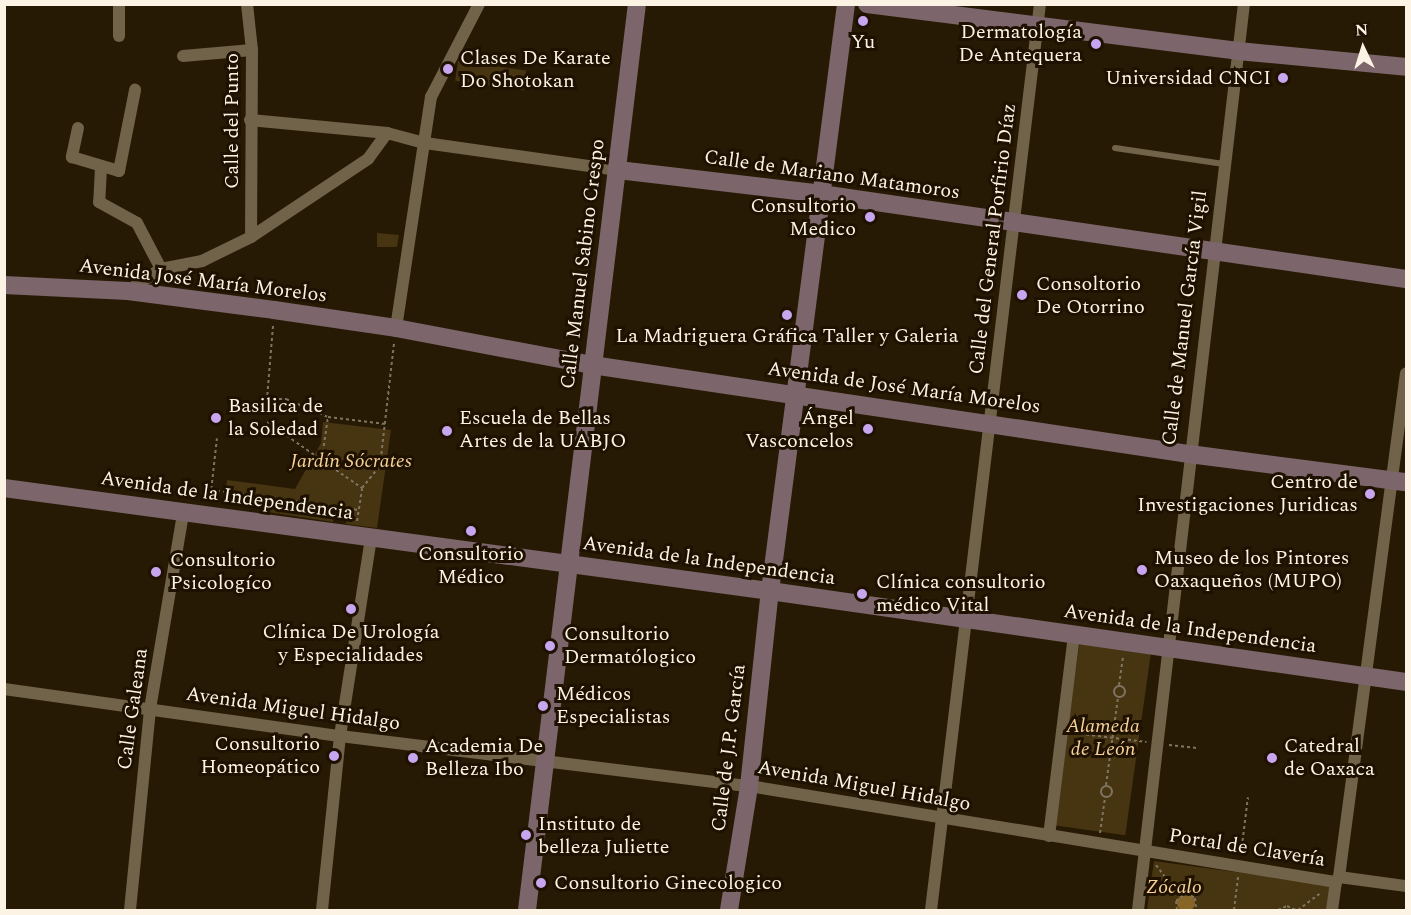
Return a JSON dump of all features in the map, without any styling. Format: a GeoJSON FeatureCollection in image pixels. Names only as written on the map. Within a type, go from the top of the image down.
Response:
{"type":"FeatureCollection","features":[{"type":"Feature","properties":{"kind":"street"},"geometry":{"type":"LineString","coordinates":[[119,4],[119,36]]}},
{"type":"Feature","properties":{"kind":"street","name":"Calle del Punto"},"geometry":{"type":"LineString","coordinates":[[247,4],[252,50],[251,237]]}},
{"type":"Feature","properties":{"kind":"street"},"geometry":{"type":"LineString","coordinates":[[395,336],[431,97],[479,4]]}},
{"type":"Feature","properties":{"kind":"street","name":"Calle Manuel Sabino Crespo"},"geometry":{"type":"LineString","coordinates":[[527,910],[638,4]]}},
{"type":"Feature","properties":{"kind":"street","name":"Calle de J.P. García"},"geometry":{"type":"LineString","coordinates":[[729,910],[749,786],[770,591],[846,4]]}},
{"type":"Feature","properties":{"kind":"street"},"geometry":{"type":"LineString","coordinates":[[867,4],[1238,51],[1407,67]]}},
{"type":"Feature","properties":{"kind":"street","name":"Calle del General Porfirio Díaz"},"geometry":{"type":"LineString","coordinates":[[931,910],[944,819],[965,620],[991,423],[1040,4]]}},
{"type":"Feature","properties":{"kind":"street","name":"Calle de Manuel García Vigil"},"geometry":{"type":"LineString","coordinates":[[1138,910],[1189,454],[1244,4]]}},
{"type":"Feature","properties":{"kind":"street"},"geometry":{"type":"LineString","coordinates":[[183,56],[252,50]]}},
{"type":"Feature","properties":{"kind":"street"},"geometry":{"type":"LineString","coordinates":[[78,128],[72,157],[101,168],[119,171],[135,90]]}},
{"type":"Feature","properties":{"kind":"street","name":"Calle de Mariano Matamoros"},"geometry":{"type":"LineString","coordinates":[[250,120],[387,133],[425,142],[618,170],[821,194],[1407,279]]}},
{"type":"Feature","properties":{"kind":"street"},"geometry":{"type":"LineString","coordinates":[[128,291],[162,269],[202,261],[251,237],[368,159],[387,133]]}},
{"type":"Feature","properties":{"kind":"street"},"geometry":{"type":"LineString","coordinates":[[101,168],[99,202],[137,223],[162,269]]}},
{"type":"Feature","properties":{"kind":"street","name":"Avenida José María Morelos"},"geometry":{"type":"LineString","coordinates":[[4,285],[128,291],[395,336]]}},
{"type":"Feature","properties":{"kind":"street","name":"Avenida de José María Morelos"},"geometry":{"type":"LineString","coordinates":[[395,336],[1189,454],[1399,481]]}},
{"type":"Feature","properties":{"kind":"street"},"geometry":{"type":"LineString","coordinates":[[1332,910],[1364,676],[1399,481],[1407,373]]}},
{"type":"Feature","properties":{"kind":"street","name":"Avenida de la Independencia"},"geometry":{"type":"LineString","coordinates":[[4,488],[770,591],[1407,682]]}},
{"type":"Feature","properties":{"kind":"street","name":"Calle Galeana"},"geometry":{"type":"LineString","coordinates":[[130,910],[150,709],[183,513]]}},
{"type":"Feature","properties":{"kind":"street"},"geometry":{"type":"LineString","coordinates":[[322,910],[363,537]]}},
{"type":"Feature","properties":{"kind":"street"},"geometry":{"type":"LineString","coordinates":[[1050,836],[1074,635]]}},
{"type":"Feature","properties":{"kind":"street","name":"Avenida Miguel Hidalgo"},"geometry":{"type":"LineString","coordinates":[[4,689],[340,736],[749,786],[1145,852]]}},
{"type":"Feature","properties":{"kind":"street","name":"Portal de Clavería"},"geometry":{"type":"LineString","coordinates":[[1145,852],[1338,879]]}},
{"type":"Feature","properties":{"kind":"street"},"geometry":{"type":"LineString","coordinates":[[1338,879],[1407,886]]}},
{"type":"Feature","properties":{"kind":"lane"},"geometry":{"type":"LineString","coordinates":[[1115,148],[1224,164]]}},
{"type":"Feature","properties":{"kind":"path"},"geometry":{"type":"LineString","coordinates":[[273,326],[267,399],[286,399],[328,417],[386,424]]}},
{"type":"Feature","properties":{"kind":"path"},"geometry":{"type":"LineString","coordinates":[[363,537],[359,510],[362,488],[380,466],[395,336]]}},
{"type":"Feature","properties":{"kind":"path"},"geometry":{"type":"LineString","coordinates":[[322,460],[328,417]]}},
{"type":"Feature","properties":{"kind":"path"},"geometry":{"type":"LineString","coordinates":[[267,422],[362,488]]}},
{"type":"Feature","properties":{"kind":"path"},"geometry":{"type":"LineString","coordinates":[[212,483],[217,438]]}},
{"type":"Feature","properties":{"kind":"path"},"geometry":{"type":"LineString","coordinates":[[211,490],[359,510]]}},
{"type":"Feature","properties":{"kind":"path"},"geometry":{"type":"LineString","coordinates":[[1118,697],[1113,692],[1119,686],[1125,642]]}},
{"type":"Feature","properties":{"kind":"path"},"geometry":{"type":"LineString","coordinates":[[1105,797],[1100,790],[1106,785],[1118,697],[1124,692],[1119,686]]}},
{"type":"Feature","properties":{"kind":"path"},"geometry":{"type":"LineString","coordinates":[[1062,731],[1197,748]]}},
{"type":"Feature","properties":{"kind":"path"},"geometry":{"type":"LineString","coordinates":[[1099,844],[1105,797],[1112,791],[1106,785]]}},
{"type":"Feature","properties":{"kind":"path"},"geometry":{"type":"LineString","coordinates":[[1145,852],[1179,896],[1177,910]]}},
{"type":"Feature","properties":{"kind":"path"},"geometry":{"type":"LineString","coordinates":[[1278,910],[1287,906],[1297,910],[1338,879]]}},
{"type":"Feature","properties":{"kind":"path"},"geometry":{"type":"LineString","coordinates":[[1179,896],[1193,895],[1198,904],[1196,910]]}},
{"type":"Feature","properties":{"kind":"green space"},"geometry":{"type":"Polygon","coordinates":[[[458,61],[526,71],[524,90],[455,81],[458,61]]]}},
{"type":"Feature","properties":{"kind":"green space"},"geometry":{"type":"Polygon","coordinates":[[[377,233],[399,235],[397,247],[377,247],[377,233]]]}},
{"type":"Feature","properties":{"kind":"green space","name":"Jardín Sócrates"},"geometry":{"type":"Polygon","coordinates":[[[323,422],[391,430],[377,528],[346,524],[347,516],[334,515],[333,522],[268,512],[257,503],[225,498],[227,480],[295,489],[321,443],[323,422]]]}},
{"type":"Feature","properties":{"kind":"green space","name":"Alameda de León"},"geometry":{"type":"Polygon","coordinates":[[[1080,640],[1151,650],[1125,835],[1054,825],[1080,640]]]}},
{"type":"Feature","properties":{"kind":"green space","name":"Zócalo"},"geometry":{"type":"Polygon","coordinates":[[[1154,861],[1331,885],[1328,910],[1147,910],[1154,861]]]}},
{"type":"Feature","properties":{"kind":"shaded area"},"geometry":{"type":"Polygon","coordinates":[[[1186,894],[1192,897],[1195,903],[1192,909],[1186,912],[1180,909],[1177,903],[1180,897],[1186,894]]]}},
{"type":"Feature","properties":{"kind":"place","name":"Yu"},"geometry":{"type":"Point","coordinates":[863,21]}},
{"type":"Feature","properties":{"kind":"place","name":"Dermatología De Antequera"},"geometry":{"type":"Point","coordinates":[1096,44]}},
{"type":"Feature","properties":{"kind":"place","name":"Clases De Karate Do Shotokan"},"geometry":{"type":"Point","coordinates":[448,69]}},
{"type":"Feature","properties":{"kind":"place","name":"Universidad CNCI"},"geometry":{"type":"Point","coordinates":[1283,78]}},
{"type":"Feature","properties":{"kind":"place","name":"Consultorio Medico"},"geometry":{"type":"Point","coordinates":[870,217]}},
{"type":"Feature","properties":{"kind":"place","name":"Consoltorio De Otorrino"},"geometry":{"type":"Point","coordinates":[1022,295]}},
{"type":"Feature","properties":{"kind":"place","name":"La Madriguera Gráfica Taller y Galeria"},"geometry":{"type":"Point","coordinates":[787,315]}},
{"type":"Feature","properties":{"kind":"place","name":"Basilica de la Soledad"},"geometry":{"type":"Point","coordinates":[216,418]}},
{"type":"Feature","properties":{"kind":"place","name":"Ángel Vasconcelos"},"geometry":{"type":"Point","coordinates":[868,429]}},
{"type":"Feature","properties":{"kind":"place","name":"Escuela de Bellas Artes de la UABJO"},"geometry":{"type":"Point","coordinates":[447,431]}},
{"type":"Feature","properties":{"kind":"place","name":"Centro de Investigaciones Juridicas"},"geometry":{"type":"Point","coordinates":[1370,494]}},
{"type":"Feature","properties":{"kind":"place","name":"Consultorio Médico"},"geometry":{"type":"Point","coordinates":[471,531]}},
{"type":"Feature","properties":{"kind":"place","name":"Museo de los Pintores Oaxaqueños (MUPO)"},"geometry":{"type":"Point","coordinates":[1142,570]}},
{"type":"Feature","properties":{"kind":"place","name":"Consultorio Psicologíco"},"geometry":{"type":"Point","coordinates":[156,572]}},
{"type":"Feature","properties":{"kind":"place","name":"Clínica consultorio médico Vital"},"geometry":{"type":"Point","coordinates":[862,594]}},
{"type":"Feature","properties":{"kind":"place","name":"Clínica De Urología y Especialidades"},"geometry":{"type":"Point","coordinates":[351,609]}},
{"type":"Feature","properties":{"kind":"place","name":"Consultorio Dermatólogico"},"geometry":{"type":"Point","coordinates":[550,646]}},
{"type":"Feature","properties":{"kind":"place","name":"Médicos Especialistas"},"geometry":{"type":"Point","coordinates":[543,706]}},
{"type":"Feature","properties":{"kind":"place","name":"Consultorio Homeopático"},"geometry":{"type":"Point","coordinates":[334,756]}},
{"type":"Feature","properties":{"kind":"place","name":"Academia De Belleza Ibo"},"geometry":{"type":"Point","coordinates":[413,758]}},
{"type":"Feature","properties":{"kind":"place","name":"Catedral de Oaxaca"},"geometry":{"type":"Point","coordinates":[1272,758]}},
{"type":"Feature","properties":{"kind":"place","name":"Instituto de belleza Juliette"},"geometry":{"type":"Point","coordinates":[526,835]}},
{"type":"Feature","properties":{"kind":"place","name":"Consultorio Ginecologico"},"geometry":{"type":"Point","coordinates":[541,883]}}]}
